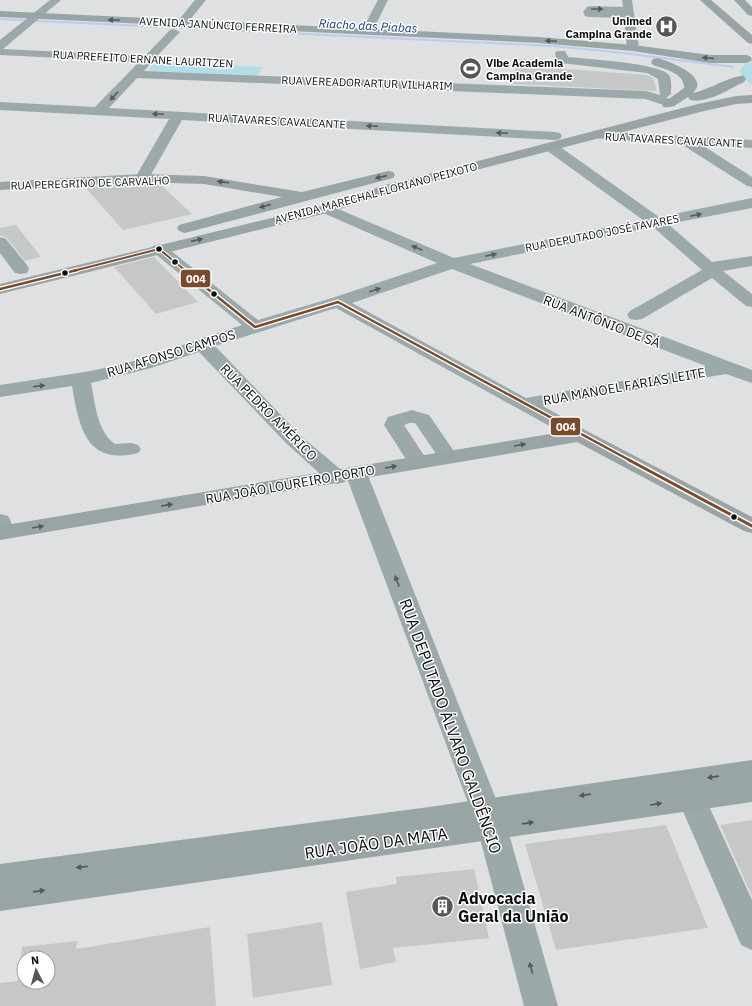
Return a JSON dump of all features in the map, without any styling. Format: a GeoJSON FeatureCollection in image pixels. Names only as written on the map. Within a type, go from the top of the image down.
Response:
{"type":"FeatureCollection","features":[{"type":"Feature","properties":{"kind":"main road"},"geometry":{"type":"LineString","coordinates":[[705,0],[752,41]]}},
{"type":"Feature","properties":{"kind":"main road"},"geometry":{"type":"LineString","coordinates":[[721,0],[752,29]]}},
{"type":"Feature","properties":{"kind":"main road"},"geometry":{"type":"LineString","coordinates":[[739,0],[752,12]]}},
{"type":"Feature","properties":{"kind":"main road","name":"AVENIDA JANÚNCIO FERREIRA"},"geometry":{"type":"LineString","coordinates":[[0,14],[177,28],[608,56],[692,68]]}},
{"type":"Feature","properties":{"kind":"main road","name":"AVENIDA JANÚNCIO FERREIRA"},"geometry":{"type":"LineString","coordinates":[[0,24],[367,32],[539,40],[633,48],[710,59],[750,58]]}},
{"type":"Feature","properties":{"kind":"main road"},"geometry":{"type":"LineString","coordinates":[[738,78],[735,68],[738,64],[750,58]]}},
{"type":"Feature","properties":{"kind":"main road"},"geometry":{"type":"LineString","coordinates":[[657,62],[684,73],[689,79],[691,85],[690,90],[683,94]]}},
{"type":"Feature","properties":{"kind":"main road"},"geometry":{"type":"LineString","coordinates":[[722,73],[738,78],[752,87]]}},
{"type":"Feature","properties":{"kind":"main road","name":"AVENIDA MARECHAL FLORIANO PEIXOTO"},"geometry":{"type":"LineString","coordinates":[[0,275],[21,269],[165,238],[326,209],[390,188],[553,141],[668,100],[708,94],[738,78]]}},
{"type":"Feature","properties":{"kind":"main road"},"geometry":{"type":"LineString","coordinates":[[582,130],[633,120],[752,91]]}},
{"type":"Feature","properties":{"kind":"main road","name":"AVENIDA MARECHAL FLORIANO PEIXOTO"},"geometry":{"type":"LineString","coordinates":[[0,289],[303,196],[553,141],[596,135],[736,100],[752,99]]}},
{"type":"Feature","properties":{"kind":"main road","name":"RUA PEREGRINO DE CARVALHO"},"geometry":{"type":"LineString","coordinates":[[0,186],[142,178],[204,180],[303,196],[326,209]]}},
{"type":"Feature","properties":{"kind":"main road"},"geometry":{"type":"LineString","coordinates":[[580,434],[752,526]]}},
{"type":"Feature","properties":{"kind":"main road","name":"RUA JOÃO LOUREIRO PORTO"},"geometry":{"type":"LineString","coordinates":[[0,533],[580,434]]}},
{"type":"Feature","properties":{"kind":"main road","name":"RUA JOÃO DA MATA"},"geometry":{"type":"LineString","coordinates":[[0,897],[203,867],[489,819],[687,790],[752,771]]}},
{"type":"Feature","properties":{"kind":"main road","name":"RUA JOÃO DA MATA"},"geometry":{"type":"LineString","coordinates":[[687,790],[752,790]]}},
{"type":"Feature","properties":{"kind":"main road","name":"RUA JOÃO DA MATA"},"geometry":{"type":"LineString","coordinates":[[0,877],[422,820],[489,819]]}},
{"type":"Feature","properties":{"kind":"street"},"geometry":{"type":"LineString","coordinates":[[0,46],[56,0]]}},
{"type":"Feature","properties":{"kind":"street"},"geometry":{"type":"LineString","coordinates":[[99,111],[136,74],[201,0]]}},
{"type":"Feature","properties":{"kind":"street"},"geometry":{"type":"LineString","coordinates":[[367,32],[383,0]]}},
{"type":"Feature","properties":{"kind":"street"},"geometry":{"type":"LineString","coordinates":[[628,8],[633,48]]}},
{"type":"Feature","properties":{"kind":"street","name":"RUA PREFEITO ERNANE LAURITZEN"},"geometry":{"type":"LineString","coordinates":[[0,52],[174,61]]}},
{"type":"Feature","properties":{"kind":"street"},"geometry":{"type":"LineString","coordinates":[[562,53],[562,58],[565,60],[656,72],[664,77],[668,100]]}},
{"type":"Feature","properties":{"kind":"street"},"geometry":{"type":"LineString","coordinates":[[265,79],[271,68]]}},
{"type":"Feature","properties":{"kind":"street","name":"RUA VEREADOR ARTUR VILHARIM"},"geometry":{"type":"LineString","coordinates":[[136,74],[646,95],[668,100],[683,94]]}},
{"type":"Feature","properties":{"kind":"street"},"geometry":{"type":"LineString","coordinates":[[736,100],[752,103]]}},
{"type":"Feature","properties":{"kind":"street","name":"RUA TAVARES CAVALCANTE"},"geometry":{"type":"LineString","coordinates":[[0,106],[178,115],[553,141]]}},
{"type":"Feature","properties":{"kind":"street"},"geometry":{"type":"LineString","coordinates":[[0,118],[39,108]]}},
{"type":"Feature","properties":{"kind":"street"},"geometry":{"type":"LineString","coordinates":[[142,178],[178,115]]}},
{"type":"Feature","properties":{"kind":"street","name":"RUA TAVARES CAVALCANTE"},"geometry":{"type":"LineString","coordinates":[[596,135],[752,144]]}},
{"type":"Feature","properties":{"kind":"street"},"geometry":{"type":"LineString","coordinates":[[685,140],[752,183]]}},
{"type":"Feature","properties":{"kind":"street"},"geometry":{"type":"LineString","coordinates":[[553,141],[658,223],[711,270],[752,302]]}},
{"type":"Feature","properties":{"kind":"street","name":"RUA DEPUTADO JOSÉ TAVARES"},"geometry":{"type":"LineString","coordinates":[[452,263],[752,203]]}},
{"type":"Feature","properties":{"kind":"street","name":"RUA PEREGRINO DE CARVALHO"},"geometry":{"type":"LineString","coordinates":[[326,209],[452,263]]}},
{"type":"Feature","properties":{"kind":"street"},"geometry":{"type":"LineString","coordinates":[[165,238],[254,327]]}},
{"type":"Feature","properties":{"kind":"street"},"geometry":{"type":"LineString","coordinates":[[0,242],[21,269]]}},
{"type":"Feature","properties":{"kind":"street"},"geometry":{"type":"LineString","coordinates":[[636,315],[711,270],[752,261]]}},
{"type":"Feature","properties":{"kind":"street","name":"RUA AFONSO CAMPOS"},"geometry":{"type":"LineString","coordinates":[[0,391],[81,379],[144,364],[254,327],[338,302],[452,263]]}},
{"type":"Feature","properties":{"kind":"street","name":"RUA ANTÔNIO DE SÁ"},"geometry":{"type":"LineString","coordinates":[[452,263],[752,377]]}},
{"type":"Feature","properties":{"kind":"street"},"geometry":{"type":"LineString","coordinates":[[338,302],[522,404],[580,434]]}},
{"type":"Feature","properties":{"kind":"street","name":"RUA PEDRO AMÉRICO"},"geometry":{"type":"LineString","coordinates":[[203,345],[294,440],[346,475]]}},
{"type":"Feature","properties":{"kind":"street","name":"RUA MANOEL FARIAS LEITE"},"geometry":{"type":"LineString","coordinates":[[522,404],[726,368]]}},
{"type":"Feature","properties":{"kind":"street"},"geometry":{"type":"LineString","coordinates":[[81,379],[87,416],[101,444],[109,450],[130,449]]}},
{"type":"Feature","properties":{"kind":"street"},"geometry":{"type":"LineString","coordinates":[[418,462],[394,425],[395,421],[402,418],[418,417],[422,419],[448,457]]}},
{"type":"Feature","properties":{"kind":"street","name":"RUA DEPUTADO ÁLVARO GALDÊNCIO"},"geometry":{"type":"LineString","coordinates":[[346,475],[489,819],[541,1006]]}},
{"type":"Feature","properties":{"kind":"street"},"geometry":{"type":"LineString","coordinates":[[0,521],[0,533]]}},
{"type":"Feature","properties":{"kind":"street"},"geometry":{"type":"LineString","coordinates":[[687,790],[752,935]]}},
{"type":"Feature","properties":{"kind":"shaded area"},"geometry":{"type":"Polygon","coordinates":[[[752,61],[752,85],[747,82],[740,72],[743,66],[752,61]]]}},
{"type":"Feature","properties":{"kind":"shaded area"},"geometry":{"type":"Polygon","coordinates":[[[155,62],[263,67],[258,75],[148,71],[155,62]]]}},
{"type":"Feature","properties":{"kind":"building"},"geometry":{"type":"Polygon","coordinates":[[[517,59],[553,60],[553,68],[647,75],[653,78],[657,91],[513,84],[517,59]]]}},
{"type":"Feature","properties":{"kind":"building"},"geometry":{"type":"Polygon","coordinates":[[[160,184],[192,214],[123,230],[85,187],[160,184]]]}},
{"type":"Feature","properties":{"kind":"building"},"geometry":{"type":"Polygon","coordinates":[[[16,225],[41,257],[25,261],[7,238],[0,235],[0,228],[16,225]]]}},
{"type":"Feature","properties":{"kind":"building"},"geometry":{"type":"Polygon","coordinates":[[[154,257],[198,302],[156,314],[114,267],[154,257]]]}},
{"type":"Feature","properties":{"kind":"building"},"geometry":{"type":"Polygon","coordinates":[[[752,820],[752,896],[720,825],[752,820]]]}},
{"type":"Feature","properties":{"kind":"building"},"geometry":{"type":"Polygon","coordinates":[[[666,825],[708,928],[556,950],[525,844],[666,825]]]}},
{"type":"Feature","properties":{"kind":"building","name":"Advocacia Geral da União"},"geometry":{"type":"Polygon","coordinates":[[[474,869],[489,938],[393,948],[396,962],[360,969],[346,892],[397,884],[396,877],[474,869]]]}},
{"type":"Feature","properties":{"kind":"building"},"geometry":{"type":"Polygon","coordinates":[[[322,922],[332,985],[253,998],[247,934],[322,922]]]}},
{"type":"Feature","properties":{"kind":"building"},"geometry":{"type":"Polygon","coordinates":[[[210,927],[216,1006],[0,1006],[0,983],[16,981],[16,990],[56,990],[56,950],[22,950],[22,947],[77,941],[76,949],[210,927]]]}},
{"type":"Feature","properties":{"kind":"waterway","name":"Riacho das Piabas"},"geometry":{"type":"LineString","coordinates":[[0,19],[553,46],[734,67]]}},
{"type":"Feature","properties":{"kind":"transit line","name":"004"},"geometry":{"type":"LineString","coordinates":[[0,289],[159,249],[255,327],[338,302],[523,404],[752,526]]}},
{"type":"Feature","properties":{"kind":"place","name":"Unimed Campina Grande"},"geometry":{"type":"Point","coordinates":[667,27]}},
{"type":"Feature","properties":{"kind":"place","name":"Vibe Academia Campina Grande"},"geometry":{"type":"Point","coordinates":[470,69]}},
{"type":"Feature","properties":{"kind":"place","name":"Advocacia Geral da União"},"geometry":{"type":"Point","coordinates":[442,907]}}]}
